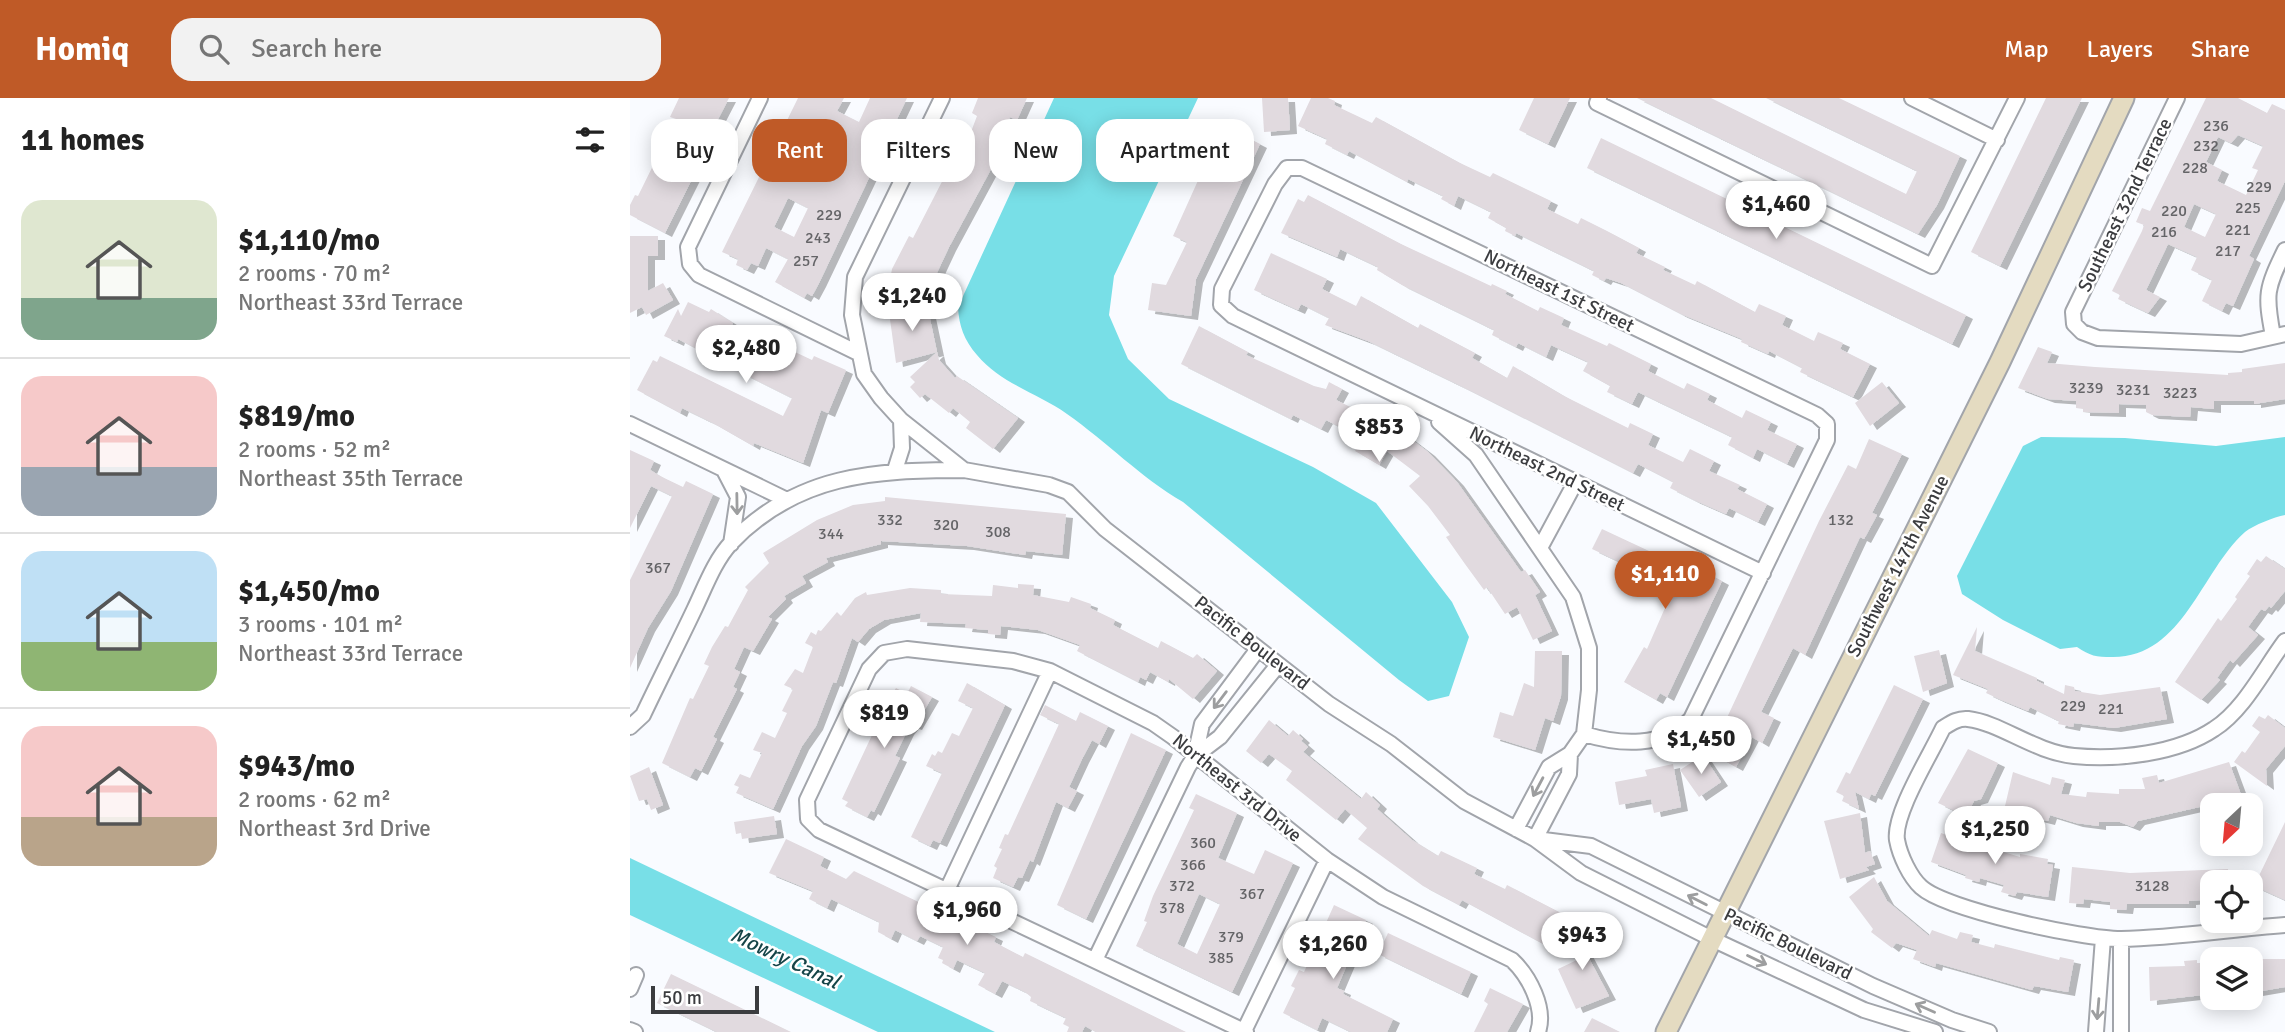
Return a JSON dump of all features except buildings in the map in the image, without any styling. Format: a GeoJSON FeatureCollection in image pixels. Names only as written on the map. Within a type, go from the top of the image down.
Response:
{"type":"FeatureCollection","features":[{"type":"Feature","properties":{"kind":"street"},"geometry":{"type":"LineString","coordinates":[[760,98],[688,247],[690,264],[699,275],[858,353]]}},
{"type":"Feature","properties":{"kind":"street"},"geometry":{"type":"LineString","coordinates":[[942,98],[855,277],[852,316],[864,374],[901,420],[964,470]]}},
{"type":"Feature","properties":{"kind":"street"},"geometry":{"type":"LineString","coordinates":[[1912,98],[1997,140]]}},
{"type":"Feature","properties":{"kind":"street"},"geometry":{"type":"LineString","coordinates":[[1598,100],[1931,266],[2017,98]]}},
{"type":"Feature","properties":{"kind":"street","name":"Southwest 147th Avenue"},"geometry":{"type":"LineString","coordinates":[[1666,1032],[2000,362],[2124,98]]}},
{"type":"Feature","properties":{"kind":"street","name":"Southeast 32nd Terrace"},"geometry":{"type":"LineString","coordinates":[[2176,98],[2073,312],[2074,324],[2082,332],[2098,338],[2241,344],[2279,335]]}},
{"type":"Feature","properties":{"kind":"street","name":"Northeast 1st Street"},"geometry":{"type":"LineString","coordinates":[[1222,305],[1222,289],[1275,184],[1287,168],[1302,168],[1817,415],[1827,424],[1826,440],[1763,573]]}},
{"type":"Feature","properties":{"kind":"street"},"geometry":{"type":"LineString","coordinates":[[2279,335],[2266,298],[2269,282],[2285,250]]}},
{"type":"Feature","properties":{"kind":"street","name":"Northeast 2nd Street"},"geometry":{"type":"LineString","coordinates":[[1222,305],[1233,316],[1763,573]]}},
{"type":"Feature","properties":{"kind":"street"},"geometry":{"type":"LineString","coordinates":[[1424,410],[1476,455],[1573,597],[1589,648],[1589,691],[1584,734],[1570,754],[1549,767],[1516,829]]}},
{"type":"Feature","properties":{"kind":"street"},"geometry":{"type":"LineString","coordinates":[[895,470],[902,448],[901,420]]}},
{"type":"Feature","properties":{"kind":"street"},"geometry":{"type":"LineString","coordinates":[[630,424],[788,500]]}},
{"type":"Feature","properties":{"kind":"street"},"geometry":{"type":"LineString","coordinates":[[631,727],[643,715],[711,575],[731,544],[738,497],[731,479],[722,468]]}},
{"type":"Feature","properties":{"kind":"street","name":"Pacific Boulevard"},"geometry":{"type":"LineString","coordinates":[[731,544],[788,500],[816,486],[853,475],[895,470],[964,470],[1049,485],[1068,492],[1105,529],[1278,665],[1464,801],[1535,839],[1581,873],[1712,939],[1864,1010],[1936,1032]]}},
{"type":"Feature","properties":{"kind":"street"},"geometry":{"type":"LineString","coordinates":[[1540,548],[1575,483]]}},
{"type":"Feature","properties":{"kind":"street"},"geometry":{"type":"LineString","coordinates":[[1584,734],[1625,744],[1677,734],[1691,719],[1763,573]]}},
{"type":"Feature","properties":{"kind":"street"},"geometry":{"type":"LineString","coordinates":[[2285,641],[2233,712],[2214,729],[2180,744],[2128,756],[2073,756],[2030,745],[1983,723],[1966,719],[1954,721],[1943,728],[1899,820],[1897,840],[1911,876],[1923,889],[1963,906],[2103,938],[2121,939],[2285,925]]}},
{"type":"Feature","properties":{"kind":"street","name":"Northeast 3rd Drive"},"geometry":{"type":"LineString","coordinates":[[947,890],[819,830],[808,818],[807,800],[869,669],[884,653],[907,649],[1013,661],[1050,671],[1153,723],[1327,860],[1383,897],[1512,960],[1522,970],[1542,1015],[1538,1032]]}},
{"type":"Feature","properties":{"kind":"street"},"geometry":{"type":"LineString","coordinates":[[1095,960],[1195,756],[1202,724],[1258,649]]}},
{"type":"Feature","properties":{"kind":"street"},"geometry":{"type":"LineString","coordinates":[[1195,756],[1220,737],[1278,665]]}},
{"type":"Feature","properties":{"kind":"street"},"geometry":{"type":"LineString","coordinates":[[1050,671],[947,890],[1245,1031],[1327,860]]}},
{"type":"Feature","properties":{"kind":"street"},"geometry":{"type":"LineString","coordinates":[[1535,839],[1569,775],[1570,754]]}},
{"type":"Feature","properties":{"kind":"street","name":"Pacific Boulevard"},"geometry":{"type":"LineString","coordinates":[[1535,839],[1591,846],[1873,986],[1952,1020],[1989,1032]]}},
{"type":"Feature","properties":{"kind":"street"},"geometry":{"type":"LineString","coordinates":[[1581,873],[1584,856],[1591,846]]}},
{"type":"Feature","properties":{"kind":"street"},"geometry":{"type":"LineString","coordinates":[[2096,1032],[2103,938]]}},
{"type":"Feature","properties":{"kind":"street"},"geometry":{"type":"LineString","coordinates":[[2121,939],[2121,1032]]}},
{"type":"Feature","properties":{"kind":"street"},"geometry":{"type":"LineString","coordinates":[[2100,978],[2122,979]]}},
{"type":"Feature","properties":{"kind":"street"},"geometry":{"type":"LineString","coordinates":[[630,1030],[635,1032]]}},
{"type":"Feature","properties":{"kind":"water"},"geometry":{"type":"Polygon","coordinates":[[[1054,98],[1198,98],[1188,119],[1096,119],[1096,182],[1158,182],[1114,276],[1109,315],[1128,359],[1169,399],[1313,467],[1376,503],[1452,602],[1469,637],[1449,696],[1428,701],[1399,680],[1183,502],[1152,482],[1067,414],[997,374],[969,344],[961,327],[958,307],[1015,182],[1082,182],[1082,119],[1044,119],[1054,98]]]}},
{"type":"Feature","properties":{"kind":"water"},"geometry":{"type":"Polygon","coordinates":[[[2041,437],[2125,438],[2216,446],[2285,437],[2285,515],[2245,532],[2216,568],[2189,610],[2157,643],[2136,654],[2112,657],[2093,655],[2077,647],[2060,649],[2003,620],[1962,594],[1957,576],[2023,446],[2041,437]]]}},
{"type":"Feature","properties":{"kind":"water","name":"Mowry Canal"},"geometry":{"type":"Polygon","coordinates":[[[630,858],[995,1032],[878,1032],[630,915],[630,858]]]}}]}
